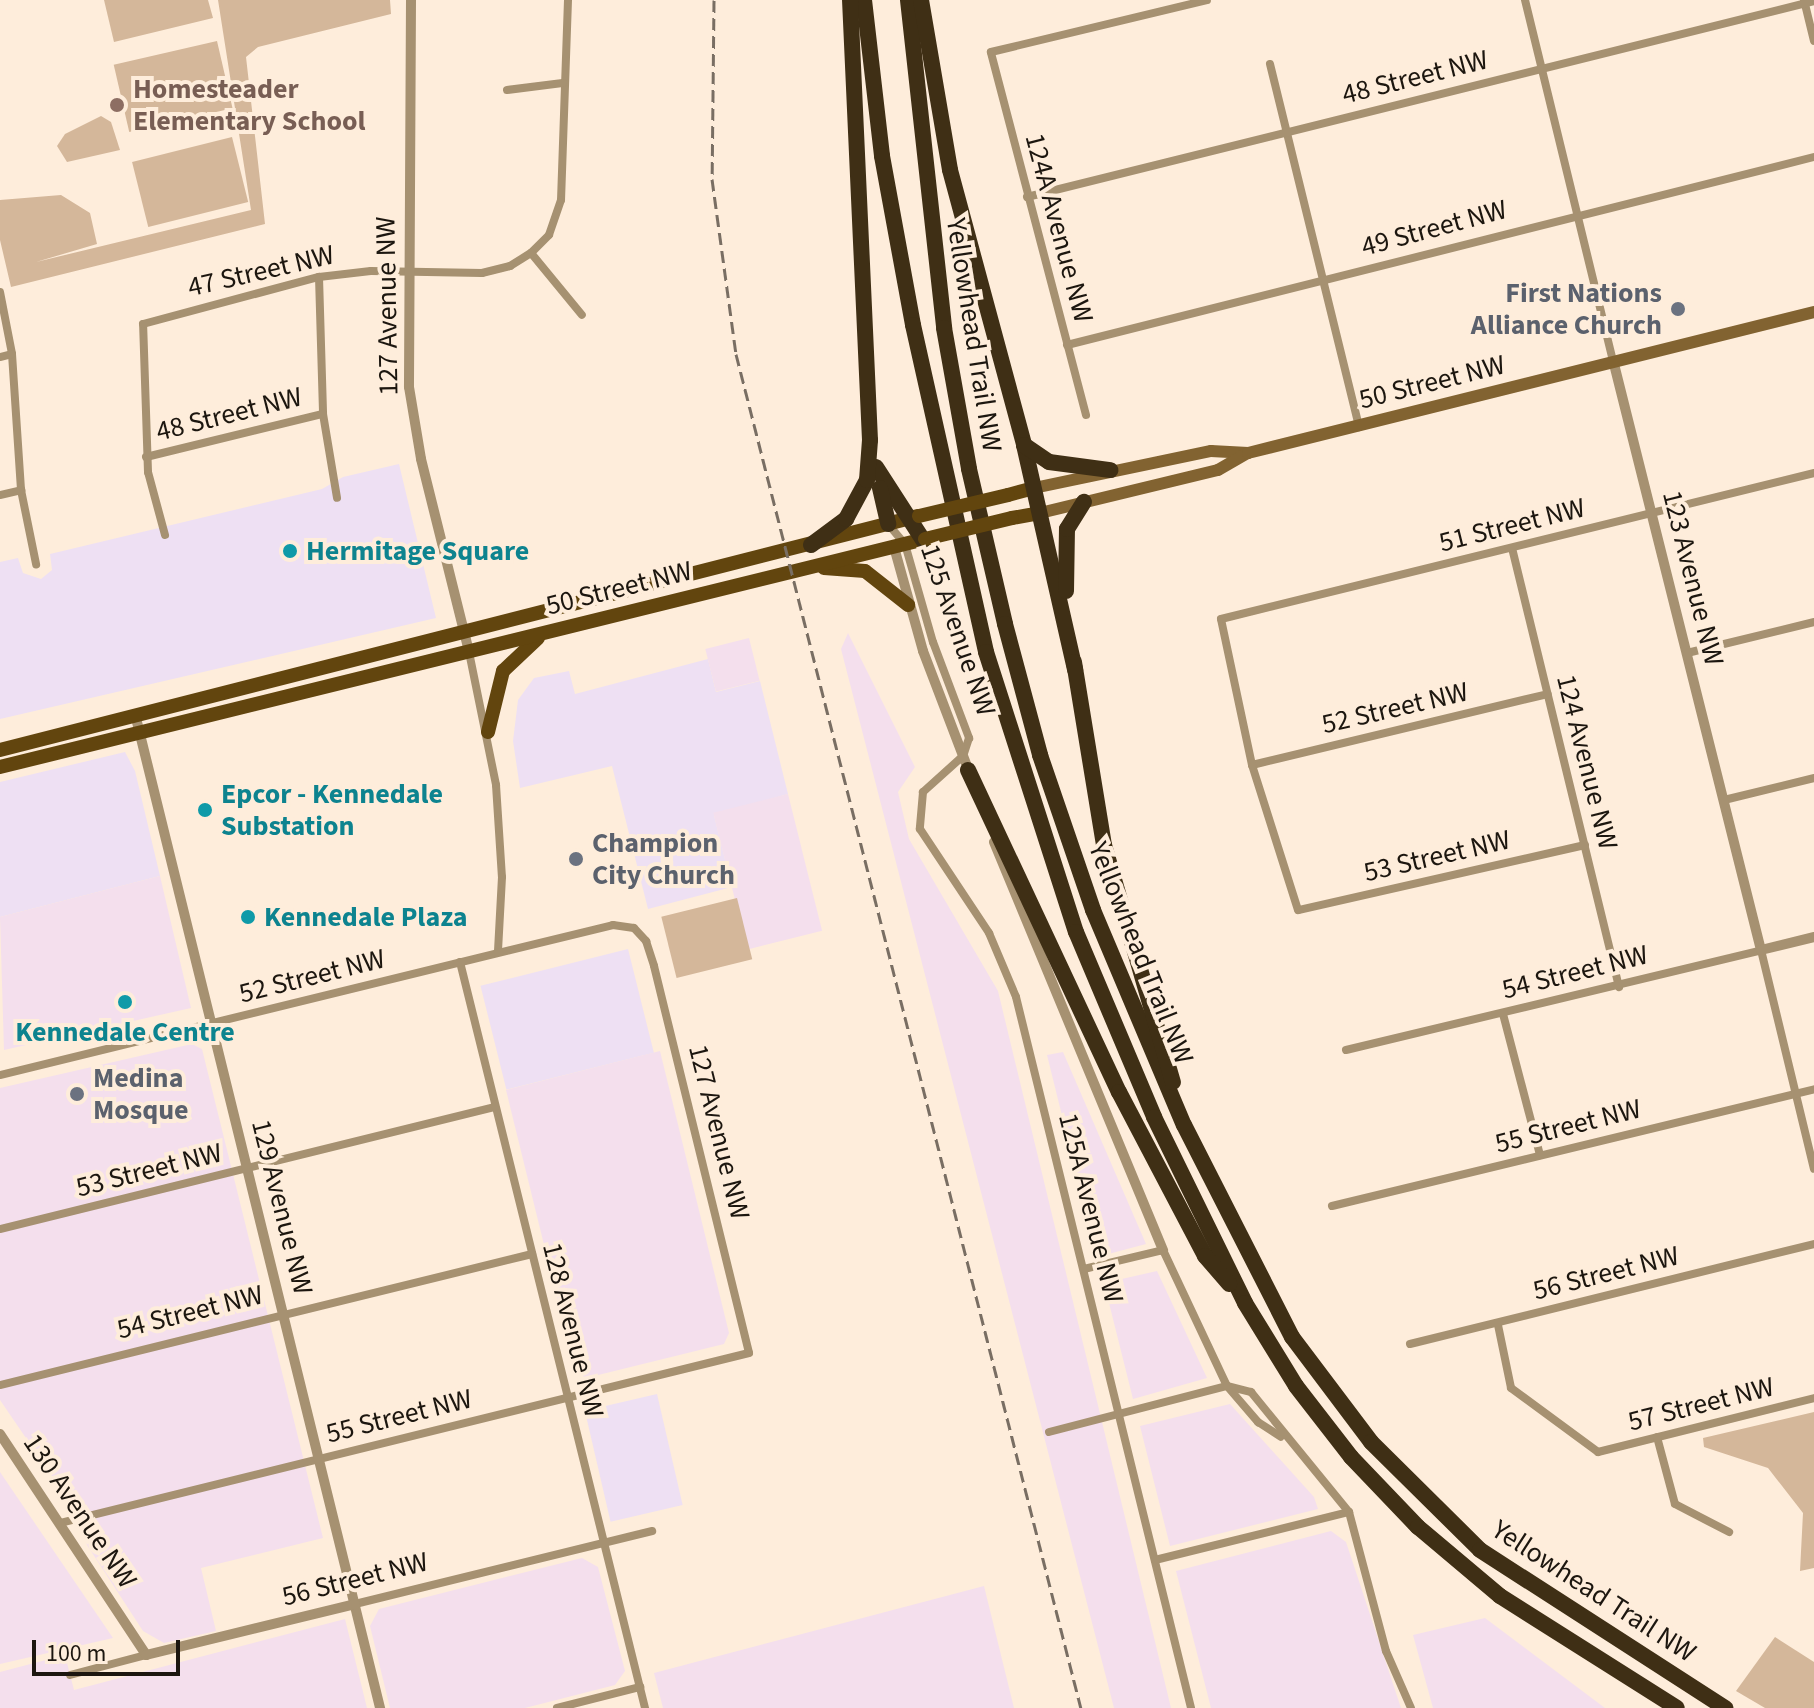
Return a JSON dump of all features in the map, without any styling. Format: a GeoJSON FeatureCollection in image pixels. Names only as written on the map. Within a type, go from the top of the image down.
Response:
{"type":"FeatureCollection","features":[{"type":"Feature","properties":{"kind":"highway"},"geometry":{"type":"LineString","coordinates":[[811,545],[846,519],[867,480],[870,440],[850,0]]}},
{"type":"Feature","properties":{"kind":"highway","name":"Yellowhead Trail NW"},"geometry":{"type":"LineString","coordinates":[[864,0],[882,156],[913,325],[961,545],[1006,721],[1100,993],[1154,1117],[1245,1303],[1305,1398],[1351,1457],[1418,1527],[1500,1596],[1677,1708]]}},
{"type":"Feature","properties":{"kind":"highway","name":"Yellowhead Trail NW"},"geometry":{"type":"LineString","coordinates":[[908,0],[944,328],[969,469],[1005,624],[1084,885],[1184,1125],[1292,1337],[1371,1442],[1480,1550],[1725,1708]]}},
{"type":"Feature","properties":{"kind":"highway"},"geometry":{"type":"LineString","coordinates":[[921,0],[950,170],[1024,445],[1075,670],[1104,845],[1184,1125]]}},
{"type":"Feature","properties":{"kind":"highway"},"geometry":{"type":"LineString","coordinates":[[870,440],[888,524]]}},
{"type":"Feature","properties":{"kind":"highway"},"geometry":{"type":"LineString","coordinates":[[1024,445],[1049,462],[1110,470]]}},
{"type":"Feature","properties":{"kind":"highway"},"geometry":{"type":"LineString","coordinates":[[876,467],[913,518],[924,540]]}},
{"type":"Feature","properties":{"kind":"highway"},"geometry":{"type":"LineString","coordinates":[[1075,670],[1065,545],[1070,521],[1084,502]]}},
{"type":"Feature","properties":{"kind":"highway"},"geometry":{"type":"LineString","coordinates":[[966,763],[1126,1106],[1205,1256],[1245,1303]]}},
{"type":"Feature","properties":{"kind":"main road","name":"50 Street NW"},"geometry":{"type":"LineString","coordinates":[[0,767],[464,634],[888,524],[1110,470],[1211,451],[1248,453],[1814,312]]}},
{"type":"Feature","properties":{"kind":"main road","name":"50 Street NW"},"geometry":{"type":"LineString","coordinates":[[0,750],[138,725],[469,652],[899,545],[1218,470],[1248,453]]}},
{"type":"Feature","properties":{"kind":"main road"},"geometry":{"type":"LineString","coordinates":[[888,524],[899,545]]}},
{"type":"Feature","properties":{"kind":"main road"},"geometry":{"type":"LineString","coordinates":[[812,568],[865,571],[908,605]]}},
{"type":"Feature","properties":{"kind":"main road"},"geometry":{"type":"LineString","coordinates":[[488,732],[503,671],[544,633]]}},
{"type":"Feature","properties":{"kind":"street","name":"127 Avenue NW"},"geometry":{"type":"LineString","coordinates":[[411,0],[407,271],[413,418],[469,652]]}},
{"type":"Feature","properties":{"kind":"street"},"geometry":{"type":"LineString","coordinates":[[568,0],[561,200],[549,235],[531,253],[582,315]]}},
{"type":"Feature","properties":{"kind":"street","name":"124A Avenue NW"},"geometry":{"type":"LineString","coordinates":[[1086,415],[991,52],[1207,0]]}},
{"type":"Feature","properties":{"kind":"street","name":"123 Avenue NW"},"geometry":{"type":"LineString","coordinates":[[1525,0],[1814,1169]]}},
{"type":"Feature","properties":{"kind":"street"},"geometry":{"type":"LineString","coordinates":[[1807,1],[1814,41]]}},
{"type":"Feature","properties":{"kind":"street","name":"48 Street NW"},"geometry":{"type":"LineString","coordinates":[[1027,197],[1807,1]]}},
{"type":"Feature","properties":{"kind":"street"},"geometry":{"type":"LineString","coordinates":[[1270,64],[1359,427]]}},
{"type":"Feature","properties":{"kind":"street"},"geometry":{"type":"LineString","coordinates":[[507,90],[563,83]]}},
{"type":"Feature","properties":{"kind":"street","name":"49 Street NW"},"geometry":{"type":"LineString","coordinates":[[1067,345],[1579,213],[1814,157]]}},
{"type":"Feature","properties":{"kind":"street","name":"47 Street NW"},"geometry":{"type":"LineString","coordinates":[[146,457],[143,324],[319,277],[407,271],[493,272],[531,253]]}},
{"type":"Feature","properties":{"kind":"street"},"geometry":{"type":"LineString","coordinates":[[319,277],[323,414],[337,498]]}},
{"type":"Feature","properties":{"kind":"street"},"geometry":{"type":"LineString","coordinates":[[0,292],[12,354],[21,490],[36,564]]}},
{"type":"Feature","properties":{"kind":"street"},"geometry":{"type":"LineString","coordinates":[[0,357],[12,354]]}},
{"type":"Feature","properties":{"kind":"street","name":"48 Street NW"},"geometry":{"type":"LineString","coordinates":[[146,457],[323,414]]}},
{"type":"Feature","properties":{"kind":"street"},"geometry":{"type":"LineString","coordinates":[[146,457],[165,535]]}},
{"type":"Feature","properties":{"kind":"street","name":"51 Street NW"},"geometry":{"type":"LineString","coordinates":[[1252,765],[1221,619],[1814,473]]}},
{"type":"Feature","properties":{"kind":"street"},"geometry":{"type":"LineString","coordinates":[[0,495],[21,490]]}},
{"type":"Feature","properties":{"kind":"street","name":"125 Avenue NW"},"geometry":{"type":"LineString","coordinates":[[899,545],[908,605],[966,763]]}},
{"type":"Feature","properties":{"kind":"street","name":"125 Avenue NW"},"geometry":{"type":"LineString","coordinates":[[899,545],[968,733],[966,763]]}},
{"type":"Feature","properties":{"kind":"street","name":"124 Avenue NW"},"geometry":{"type":"LineString","coordinates":[[1512,548],[1619,987]]}},
{"type":"Feature","properties":{"kind":"street"},"geometry":{"type":"LineString","coordinates":[[1687,653],[1814,622]]}},
{"type":"Feature","properties":{"kind":"street"},"geometry":{"type":"LineString","coordinates":[[469,652],[488,732],[501,854],[498,952]]}},
{"type":"Feature","properties":{"kind":"street","name":"52 Street NW"},"geometry":{"type":"LineString","coordinates":[[1252,765],[1548,694]]}},
{"type":"Feature","properties":{"kind":"street","name":"129 Avenue NW"},"geometry":{"type":"LineString","coordinates":[[138,725],[380,1708]]}},
{"type":"Feature","properties":{"kind":"street"},"geometry":{"type":"LineString","coordinates":[[966,763],[1071,1038],[1163,1250],[1227,1386],[1262,1426],[1285,1440]]}},
{"type":"Feature","properties":{"kind":"street","name":"125A Avenue NW"},"geometry":{"type":"LineString","coordinates":[[966,763],[923,792],[920,829],[989,933],[1008,972],[1191,1708]]}},
{"type":"Feature","properties":{"kind":"street","name":"53 Street NW"},"geometry":{"type":"LineString","coordinates":[[1252,765],[1298,910],[1585,845]]}},
{"type":"Feature","properties":{"kind":"street"},"geometry":{"type":"LineString","coordinates":[[1724,800],[1814,778]]}},
{"type":"Feature","properties":{"kind":"street","name":"52 Street NW"},"geometry":{"type":"LineString","coordinates":[[0,1075],[613,925],[634,928]]}},
{"type":"Feature","properties":{"kind":"street","name":"127 Avenue NW"},"geometry":{"type":"LineString","coordinates":[[634,928],[646,941],[654,966],[749,1353]]}},
{"type":"Feature","properties":{"kind":"street","name":"54 Street NW"},"geometry":{"type":"LineString","coordinates":[[1346,1050],[1619,987],[1814,937]]}},
{"type":"Feature","properties":{"kind":"street","name":"128 Avenue NW"},"geometry":{"type":"LineString","coordinates":[[460,962],[645,1708]]}},
{"type":"Feature","properties":{"kind":"street"},"geometry":{"type":"LineString","coordinates":[[1503,1014],[1540,1155]]}},
{"type":"Feature","properties":{"kind":"street","name":"55 Street NW"},"geometry":{"type":"LineString","coordinates":[[1332,1206],[1814,1089]]}},
{"type":"Feature","properties":{"kind":"street","name":"53 Street NW"},"geometry":{"type":"LineString","coordinates":[[0,1229],[495,1107]]}},
{"type":"Feature","properties":{"kind":"street","name":"56 Street NW"},"geometry":{"type":"LineString","coordinates":[[1410,1344],[1498,1325],[1814,1244]]}},
{"type":"Feature","properties":{"kind":"street"},"geometry":{"type":"LineString","coordinates":[[1084,1269],[1163,1250]]}},
{"type":"Feature","properties":{"kind":"street","name":"54 Street NW"},"geometry":{"type":"LineString","coordinates":[[0,1385],[532,1254]]}},
{"type":"Feature","properties":{"kind":"street","name":"57 Street NW"},"geometry":{"type":"LineString","coordinates":[[1498,1325],[1511,1388],[1598,1452],[1814,1398]]}},
{"type":"Feature","properties":{"kind":"street","name":"55 Street NW"},"geometry":{"type":"LineString","coordinates":[[60,1523],[749,1353]]}},
{"type":"Feature","properties":{"kind":"street"},"geometry":{"type":"LineString","coordinates":[[1049,1432],[1227,1386],[1251,1392],[1285,1440],[1327,1480],[1349,1512],[1386,1651],[1411,1708]]}},
{"type":"Feature","properties":{"kind":"street","name":"130 Avenue NW"},"geometry":{"type":"LineString","coordinates":[[0,1434],[146,1655]]}},
{"type":"Feature","properties":{"kind":"street"},"geometry":{"type":"LineString","coordinates":[[1657,1437],[1675,1504],[1729,1532]]}},
{"type":"Feature","properties":{"kind":"street"},"geometry":{"type":"LineString","coordinates":[[1155,1560],[1349,1512]]}},
{"type":"Feature","properties":{"kind":"street","name":"56 Street NW"},"geometry":{"type":"LineString","coordinates":[[70,1675],[652,1531]]}},
{"type":"Feature","properties":{"kind":"street"},"geometry":{"type":"LineString","coordinates":[[557,1708],[640,1687]]}},
{"type":"Feature","properties":{"kind":"shaded area"},"geometry":{"type":"Polygon","coordinates":[[[104,0],[208,0],[213,18],[114,42],[104,0]]]}},
{"type":"Feature","properties":{"kind":"shaded area"},"geometry":{"type":"Polygon","coordinates":[[[218,0],[390,0],[391,14],[258,47],[246,57],[265,224],[11,287],[0,240],[0,200],[61,195],[90,213],[97,244],[36,262],[251,210],[218,0]]]}},
{"type":"Feature","properties":{"kind":"shaded area"},"geometry":{"type":"Polygon","coordinates":[[[217,41],[233,108],[129,132],[114,65],[217,41]]]}},
{"type":"Feature","properties":{"kind":"shaded area"},"geometry":{"type":"Polygon","coordinates":[[[101,116],[111,122],[120,150],[67,162],[57,146],[65,134],[101,116]]]}},
{"type":"Feature","properties":{"kind":"shaded area"},"geometry":{"type":"Polygon","coordinates":[[[232,137],[248,202],[148,227],[132,162],[232,137]]]}},
{"type":"Feature","properties":{"kind":"shaded area"},"geometry":{"type":"Polygon","coordinates":[[[399,464],[436,618],[0,719],[0,562],[18,558],[23,573],[41,579],[52,570],[50,554],[322,489],[343,477],[399,464]]]}},
{"type":"Feature","properties":{"kind":"shaded area"},"geometry":{"type":"Polygon","coordinates":[[[848,633],[915,767],[898,792],[909,839],[998,991],[1171,1708],[1114,1708],[841,649],[848,633]]]}},
{"type":"Feature","properties":{"kind":"shaded area"},"geometry":{"type":"Polygon","coordinates":[[[749,638],[760,681],[716,692],[705,649],[749,638]]]}},
{"type":"Feature","properties":{"kind":"shaded area"},"geometry":{"type":"Polygon","coordinates":[[[708,659],[716,692],[760,681],[788,794],[714,815],[732,887],[648,909],[612,766],[520,788],[513,741],[518,700],[534,678],[569,671],[575,694],[708,659]]]}},
{"type":"Feature","properties":{"kind":"shaded area"},"geometry":{"type":"Polygon","coordinates":[[[125,752],[135,771],[160,876],[0,917],[0,782],[125,752]]]}},
{"type":"Feature","properties":{"kind":"shaded area"},"geometry":{"type":"Polygon","coordinates":[[[788,794],[822,931],[747,949],[713,813],[788,794]]]}},
{"type":"Feature","properties":{"kind":"shaded area","name":"Kennedale Centre"},"geometry":{"type":"Polygon","coordinates":[[[160,876],[191,1008],[4,1050],[0,917],[160,876]]]}},
{"type":"Feature","properties":{"kind":"shaded area"},"geometry":{"type":"Polygon","coordinates":[[[737,898],[752,959],[677,978],[661,917],[737,898]]]}},
{"type":"Feature","properties":{"kind":"shaded area"},"geometry":{"type":"Polygon","coordinates":[[[628,949],[654,1053],[506,1090],[481,986],[628,949]]]}},
{"type":"Feature","properties":{"kind":"shaded area"},"geometry":{"type":"Polygon","coordinates":[[[192,1044],[202,1049],[323,1538],[201,1568],[216,1631],[164,1643],[143,1631],[87,1545],[71,1504],[0,1400],[0,1088],[192,1044]]]}},
{"type":"Feature","properties":{"kind":"shaded area"},"geometry":{"type":"Polygon","coordinates":[[[660,1051],[729,1333],[724,1344],[586,1378],[575,1371],[506,1090],[660,1051]]]}},
{"type":"Feature","properties":{"kind":"shaded area"},"geometry":{"type":"Polygon","coordinates":[[[1063,1052],[1146,1244],[1097,1257],[1047,1055],[1063,1052]]]}},
{"type":"Feature","properties":{"kind":"shaded area"},"geometry":{"type":"Polygon","coordinates":[[[1157,1271],[1207,1378],[1133,1399],[1104,1283],[1157,1271]]]}},
{"type":"Feature","properties":{"kind":"shaded area"},"geometry":{"type":"Polygon","coordinates":[[[657,1394],[683,1505],[611,1522],[585,1411],[657,1394]]]}},
{"type":"Feature","properties":{"kind":"shaded area"},"geometry":{"type":"Polygon","coordinates":[[[1230,1404],[1314,1497],[1318,1509],[1170,1546],[1140,1426],[1230,1404]]]}},
{"type":"Feature","properties":{"kind":"shaded area"},"geometry":{"type":"Polygon","coordinates":[[[1814,1412],[1814,1568],[1800,1571],[1803,1513],[1768,1468],[1704,1447],[1703,1438],[1814,1412]]]}},
{"type":"Feature","properties":{"kind":"shaded area"},"geometry":{"type":"Polygon","coordinates":[[[0,1472],[113,1638],[0,1664],[0,1472]]]}},
{"type":"Feature","properties":{"kind":"shaded area"},"geometry":{"type":"Polygon","coordinates":[[[1331,1531],[1346,1542],[1401,1708],[1211,1708],[1176,1571],[1331,1531]]]}},
{"type":"Feature","properties":{"kind":"shaded area"},"geometry":{"type":"Polygon","coordinates":[[[582,1558],[598,1567],[625,1671],[615,1685],[525,1708],[390,1708],[370,1626],[379,1609],[582,1558]]]}},
{"type":"Feature","properties":{"kind":"shaded area"},"geometry":{"type":"Polygon","coordinates":[[[984,1586],[1014,1708],[663,1708],[654,1673],[984,1586]]]}},
{"type":"Feature","properties":{"kind":"shaded area"},"geometry":{"type":"Polygon","coordinates":[[[1485,1618],[1605,1708],[1433,1708],[1413,1635],[1485,1618]]]}},
{"type":"Feature","properties":{"kind":"shaded area"},"geometry":{"type":"Polygon","coordinates":[[[345,1619],[367,1708],[0,1708],[0,1672],[65,1655],[74,1690],[345,1619]]]}},
{"type":"Feature","properties":{"kind":"shaded area"},"geometry":{"type":"Polygon","coordinates":[[[1775,1637],[1814,1662],[1814,1708],[1765,1708],[1736,1691],[1775,1637]]]}},
{"type":"Feature","properties":{"kind":"railway"},"geometry":{"type":"LineString","coordinates":[[714,0],[712,179],[736,354],[1081,1708]]}},
{"type":"Feature","properties":{"kind":"place","name":"Homesteader Elementary School"},"geometry":{"type":"Point","coordinates":[117,105]}},
{"type":"Feature","properties":{"kind":"place","name":"First Nations Alliance Church"},"geometry":{"type":"Point","coordinates":[1678,309]}},
{"type":"Feature","properties":{"kind":"place","name":"Hermitage Square"},"geometry":{"type":"Point","coordinates":[290,551]}},
{"type":"Feature","properties":{"kind":"place","name":"Epcor - Kennedale Substation"},"geometry":{"type":"Point","coordinates":[205,810]}},
{"type":"Feature","properties":{"kind":"place","name":"Champion City Church"},"geometry":{"type":"Point","coordinates":[576,859]}},
{"type":"Feature","properties":{"kind":"place","name":"Kennedale Plaza"},"geometry":{"type":"Point","coordinates":[248,917]}},
{"type":"Feature","properties":{"kind":"place","name":"Kennedale Centre"},"geometry":{"type":"Point","coordinates":[125,1002]}},
{"type":"Feature","properties":{"kind":"place","name":"Medina Mosque"},"geometry":{"type":"Point","coordinates":[77,1094]}}]}
